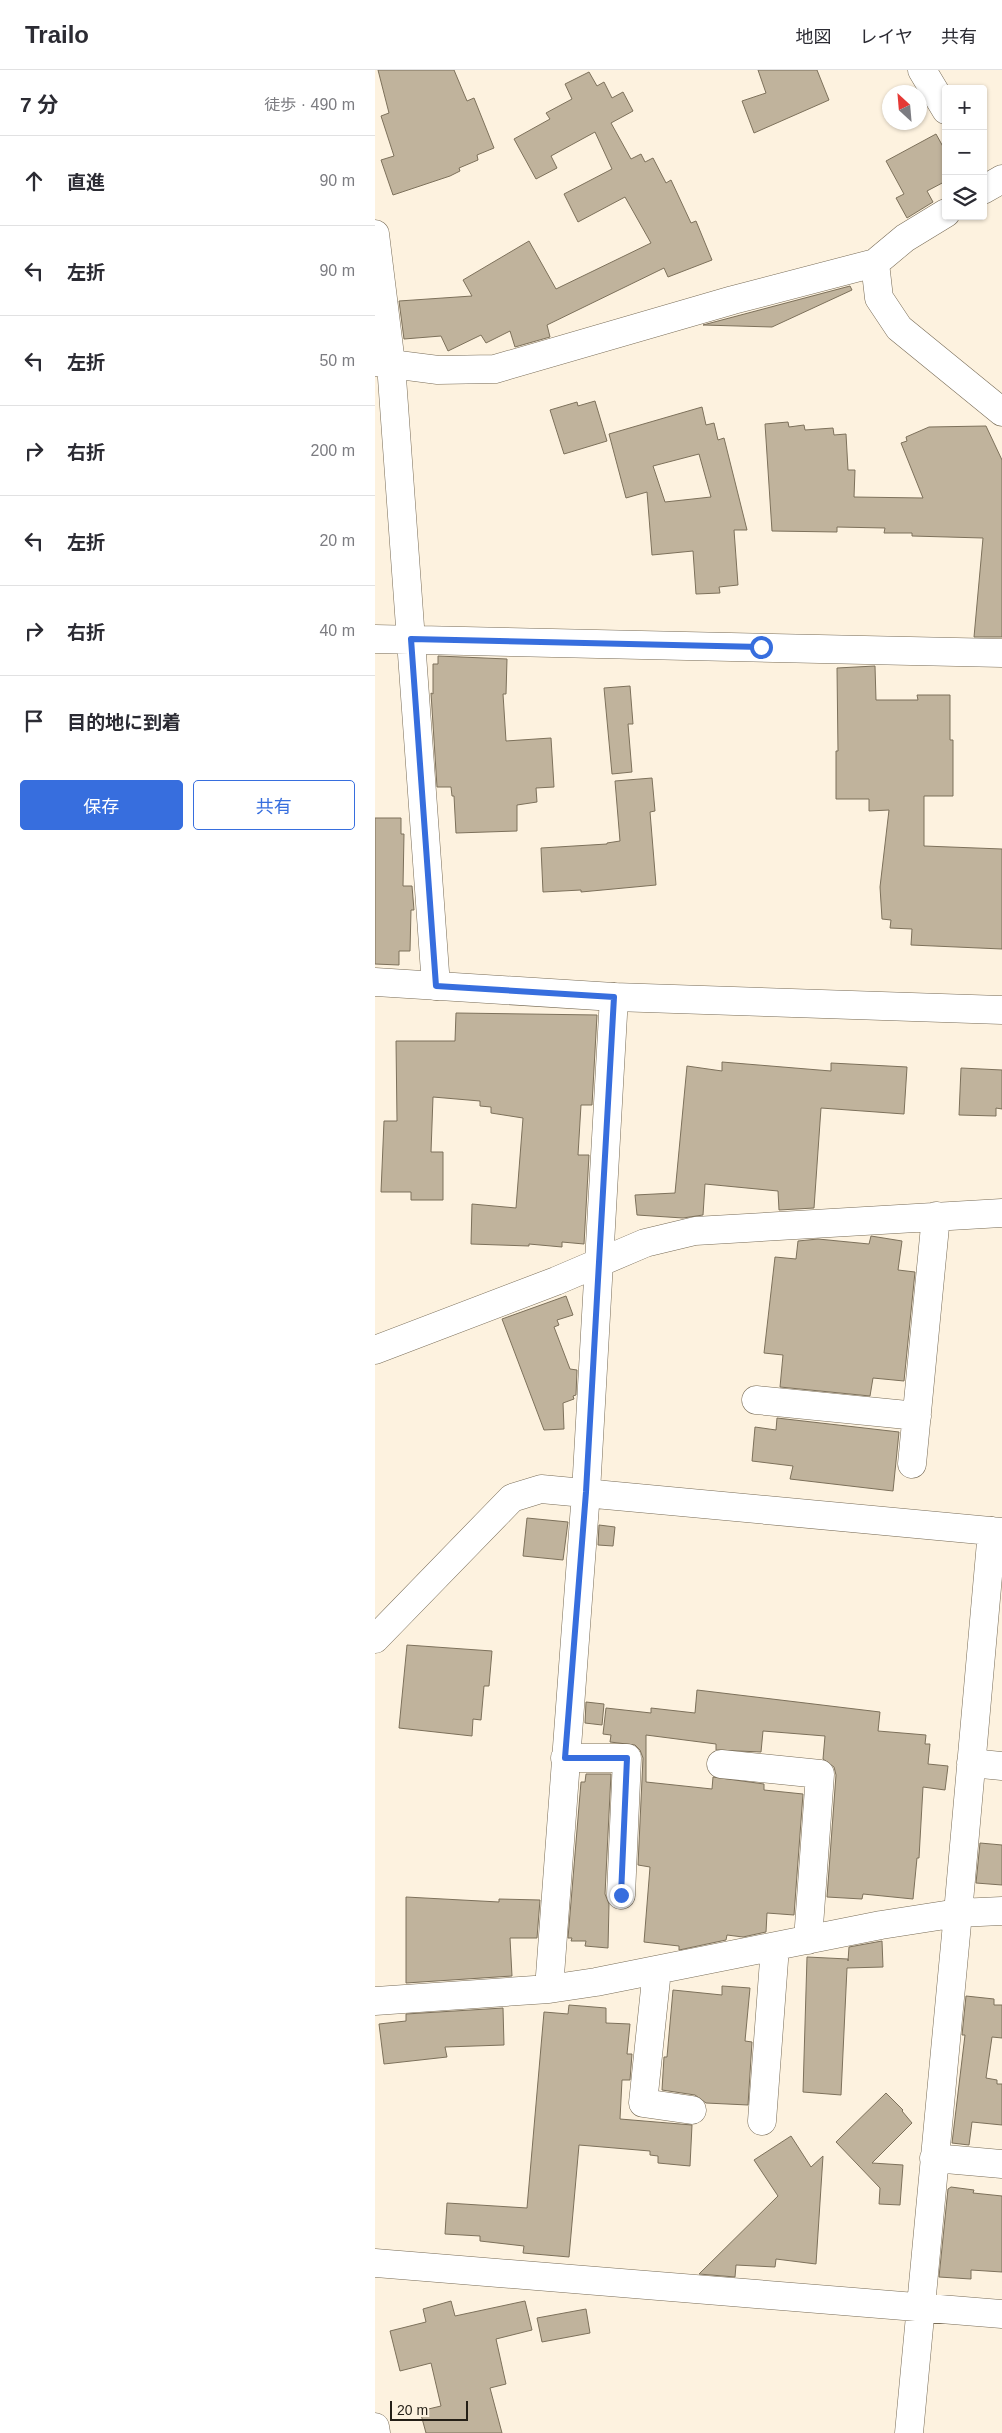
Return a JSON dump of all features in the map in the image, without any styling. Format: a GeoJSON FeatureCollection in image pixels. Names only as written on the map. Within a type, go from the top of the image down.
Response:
{"type":"FeatureCollection","features":[{"type":"Feature","properties":{"kind":"street"},"geometry":{"type":"LineString","coordinates":[[921,70],[942,104]]}},
{"type":"Feature","properties":{"kind":"street"},"geometry":{"type":"LineString","coordinates":[[383,363],[438,370],[495,369],[733,300],[875,263],[905,238],[942,215]]}},
{"type":"Feature","properties":{"kind":"street"},"geometry":{"type":"LineString","coordinates":[[375,234],[383,363],[411,639],[436,986]]}},
{"type":"Feature","properties":{"kind":"street"},"geometry":{"type":"LineString","coordinates":[[875,263],[879,298],[899,328],[1002,412]]}},
{"type":"Feature","properties":{"kind":"street"},"geometry":{"type":"LineString","coordinates":[[375,639],[1002,653]]}},
{"type":"Feature","properties":{"kind":"street"},"geometry":{"type":"LineString","coordinates":[[375,982],[614,997],[1002,1010]]}},
{"type":"Feature","properties":{"kind":"street"},"geometry":{"type":"LineString","coordinates":[[549,1988],[586,1492],[614,997]]}},
{"type":"Feature","properties":{"kind":"street"},"geometry":{"type":"LineString","coordinates":[[375,1350],[645,1243],[695,1230],[1002,1213]]}},
{"type":"Feature","properties":{"kind":"street"},"geometry":{"type":"LineString","coordinates":[[912,1464],[936,1216]]}},
{"type":"Feature","properties":{"kind":"street"},"geometry":{"type":"LineString","coordinates":[[756,1400],[917,1416]]}},
{"type":"Feature","properties":{"kind":"street"},"geometry":{"type":"LineString","coordinates":[[375,1639],[512,1498],[541,1488],[997,1531],[993,1624],[971,1763],[909,2433]]}},
{"type":"Feature","properties":{"kind":"street"},"geometry":{"type":"LineString","coordinates":[[565,1758],[627,1758],[621,1895]]}},
{"type":"Feature","properties":{"kind":"street"},"geometry":{"type":"LineString","coordinates":[[971,1763],[1002,1766]]}},
{"type":"Feature","properties":{"kind":"street"},"geometry":{"type":"LineString","coordinates":[[721,1764],[820,1774],[808,1940]]}},
{"type":"Feature","properties":{"kind":"street"},"geometry":{"type":"LineString","coordinates":[[375,2001],[549,1988],[596,1982],[881,1925],[958,1914],[1002,1911]]}},
{"type":"Feature","properties":{"kind":"street"},"geometry":{"type":"LineString","coordinates":[[762,2121],[775,1947]]}},
{"type":"Feature","properties":{"kind":"street"},"geometry":{"type":"LineString","coordinates":[[657,1970],[643,2103],[692,2110]]}},
{"type":"Feature","properties":{"kind":"street"},"geometry":{"type":"LineString","coordinates":[[934,2158],[1002,2164]]}},
{"type":"Feature","properties":{"kind":"street"},"geometry":{"type":"LineString","coordinates":[[375,2263],[1002,2314]]}},
{"type":"Feature","properties":{"kind":"street"},"geometry":{"type":"LineString","coordinates":[[375,2427],[377,2433]]}},
{"type":"Feature","properties":{"kind":"building"},"geometry":{"type":"Polygon","coordinates":[[[378,70],[454,70],[467,101],[474,98],[494,148],[477,155],[478,160],[459,168],[460,171],[450,176],[393,195],[381,160],[394,156],[381,116],[389,113],[378,70]]]}},
{"type":"Feature","properties":{"kind":"building"},"geometry":{"type":"Polygon","coordinates":[[[758,70],[817,70],[829,100],[754,133],[742,101],[766,93],[758,70]]]}},
{"type":"Feature","properties":{"kind":"building"},"geometry":{"type":"Polygon","coordinates":[[[589,72],[597,86],[604,82],[612,98],[623,92],[633,111],[611,123],[631,159],[641,154],[645,162],[653,158],[666,183],[671,180],[691,223],[696,221],[712,260],[668,277],[664,268],[547,325],[550,337],[515,347],[510,331],[486,343],[481,335],[448,351],[441,336],[404,339],[399,301],[472,296],[463,280],[529,241],[556,289],[651,243],[625,197],[578,222],[564,194],[612,169],[595,132],[551,156],[557,168],[536,179],[514,139],[550,119],[546,113],[572,99],[565,84],[589,72]]]}},
{"type":"Feature","properties":{"kind":"building"},"geometry":{"type":"Polygon","coordinates":[[[936,134],[942,145],[942,183],[927,191],[933,202],[907,218],[896,198],[904,194],[886,161],[936,134]]]}},
{"type":"Feature","properties":{"kind":"building"},"geometry":{"type":"Polygon","coordinates":[[[850,286],[852,290],[772,327],[703,325],[850,286]]]}},
{"type":"Feature","properties":{"kind":"building"},"geometry":{"type":"Polygon","coordinates":[[[595,401],[607,441],[564,454],[550,410],[577,402],[578,406],[595,401]]]}},
{"type":"Feature","properties":{"kind":"building"},"geometry":{"type":"Polygon","coordinates":[[[702,407],[706,425],[714,423],[718,440],[724,438],[747,530],[734,530],[738,585],[719,587],[720,593],[696,594],[693,551],[652,555],[647,492],[626,498],[609,434],[702,407]],[[699,454],[653,466],[665,502],[711,497],[699,454]]]}},
{"type":"Feature","properties":{"kind":"building"},"geometry":{"type":"Polygon","coordinates":[[[788,422],[789,427],[804,425],[805,430],[833,428],[834,435],[846,434],[848,470],[855,470],[854,497],[923,498],[901,443],[907,441],[906,437],[929,427],[986,426],[1002,460],[1002,637],[974,637],[983,538],[912,536],[912,533],[884,533],[885,528],[837,527],[837,532],[772,531],[765,424],[788,422]]]}},
{"type":"Feature","properties":{"kind":"building"},"geometry":{"type":"Polygon","coordinates":[[[438,656],[507,659],[506,694],[503,694],[506,741],[551,738],[554,787],[536,788],[537,802],[517,805],[517,831],[456,833],[454,796],[452,796],[451,787],[437,787],[431,693],[433,694],[433,664],[438,664],[438,656]]]}},
{"type":"Feature","properties":{"kind":"building"},"geometry":{"type":"Polygon","coordinates":[[[875,666],[876,700],[918,700],[917,695],[950,695],[950,740],[953,740],[953,796],[924,796],[924,846],[1002,849],[1002,949],[911,945],[912,929],[890,928],[891,920],[882,919],[880,887],[889,810],[869,811],[869,799],[836,799],[836,751],[838,751],[837,668],[875,666]]]}},
{"type":"Feature","properties":{"kind":"building"},"geometry":{"type":"Polygon","coordinates":[[[630,686],[633,724],[628,724],[632,772],[612,774],[604,688],[630,686]]]}},
{"type":"Feature","properties":{"kind":"building"},"geometry":{"type":"Polygon","coordinates":[[[652,778],[655,811],[650,812],[656,885],[581,892],[581,890],[543,892],[541,848],[607,844],[620,841],[615,781],[652,778]]]}},
{"type":"Feature","properties":{"kind":"building"},"geometry":{"type":"Polygon","coordinates":[[[375,818],[401,818],[401,834],[404,834],[403,886],[412,886],[414,910],[411,910],[410,951],[399,951],[399,965],[375,964],[375,818]]]}},
{"type":"Feature","properties":{"kind":"building"},"geometry":{"type":"Polygon","coordinates":[[[456,1013],[597,1015],[592,1105],[581,1105],[578,1155],[589,1155],[584,1244],[562,1242],[562,1247],[529,1244],[529,1246],[471,1244],[472,1204],[516,1208],[523,1118],[491,1113],[491,1107],[480,1106],[480,1101],[433,1097],[431,1152],[443,1152],[443,1200],[411,1200],[411,1192],[381,1192],[384,1121],[397,1121],[396,1041],[455,1041],[456,1013]]]}},
{"type":"Feature","properties":{"kind":"building"},"geometry":{"type":"Polygon","coordinates":[[[722,1062],[831,1071],[831,1063],[907,1067],[904,1114],[821,1108],[814,1208],[779,1210],[778,1191],[705,1184],[703,1215],[683,1218],[637,1215],[635,1195],[675,1193],[687,1066],[722,1071],[722,1062]]]}},
{"type":"Feature","properties":{"kind":"building"},"geometry":{"type":"Polygon","coordinates":[[[961,1068],[1002,1070],[1002,1109],[996,1108],[996,1116],[959,1115],[961,1068]]]}},
{"type":"Feature","properties":{"kind":"building"},"geometry":{"type":"Polygon","coordinates":[[[871,1236],[902,1241],[898,1270],[915,1272],[904,1381],[873,1378],[870,1396],[780,1387],[783,1355],[764,1353],[775,1257],[796,1259],[798,1241],[818,1239],[869,1244],[871,1236]]]}},
{"type":"Feature","properties":{"kind":"building"},"geometry":{"type":"Polygon","coordinates":[[[566,1296],[573,1315],[557,1320],[559,1325],[554,1327],[570,1369],[577,1370],[576,1395],[573,1396],[574,1399],[563,1403],[564,1429],[544,1430],[502,1319],[566,1296]]]}},
{"type":"Feature","properties":{"kind":"building"},"geometry":{"type":"Polygon","coordinates":[[[777,1418],[899,1432],[893,1491],[790,1479],[793,1466],[752,1461],[755,1427],[776,1430],[777,1418]]]}},
{"type":"Feature","properties":{"kind":"building"},"geometry":{"type":"Polygon","coordinates":[[[527,1518],[568,1522],[563,1560],[523,1556],[527,1518]]]}},
{"type":"Feature","properties":{"kind":"building"},"geometry":{"type":"Polygon","coordinates":[[[599,1525],[615,1527],[613,1546],[598,1545],[599,1525]]]}},
{"type":"Feature","properties":{"kind":"building"},"geometry":{"type":"Polygon","coordinates":[[[407,1645],[492,1651],[489,1686],[484,1686],[481,1720],[473,1719],[472,1736],[399,1728],[407,1645]]]}},
{"type":"Feature","properties":{"kind":"building"},"geometry":{"type":"Polygon","coordinates":[[[697,1690],[880,1712],[878,1731],[926,1735],[925,1744],[930,1744],[928,1764],[948,1766],[945,1790],[923,1787],[919,1858],[917,1858],[913,1899],[863,1894],[862,1899],[827,1897],[836,1775],[834,1767],[823,1759],[825,1736],[763,1731],[761,1752],[716,1750],[716,1744],[646,1735],[646,1782],[712,1789],[713,1777],[764,1784],[764,1790],[803,1794],[794,1915],[767,1913],[766,1932],[743,1937],[727,1935],[726,1940],[679,1950],[679,1946],[644,1942],[650,1867],[638,1865],[643,1758],[640,1750],[635,1745],[610,1742],[611,1735],[603,1734],[606,1708],[651,1713],[651,1708],[695,1713],[697,1690]]]}},
{"type":"Feature","properties":{"kind":"building"},"geometry":{"type":"Polygon","coordinates":[[[586,1702],[604,1704],[602,1725],[585,1723],[586,1702]]]}},
{"type":"Feature","properties":{"kind":"building"},"geometry":{"type":"Polygon","coordinates":[[[586,1774],[611,1774],[605,1894],[609,1904],[608,1948],[585,1946],[586,1941],[571,1941],[572,1938],[568,1938],[581,1782],[585,1782],[586,1774]]]}},
{"type":"Feature","properties":{"kind":"building"},"geometry":{"type":"Polygon","coordinates":[[[980,1843],[1002,1845],[1002,1885],[976,1883],[980,1843]]]}},
{"type":"Feature","properties":{"kind":"building"},"geometry":{"type":"Polygon","coordinates":[[[406,1897],[499,1902],[499,1899],[540,1900],[537,1938],[510,1938],[512,1976],[406,1983],[406,1897]]]}},
{"type":"Feature","properties":{"kind":"building"},"geometry":{"type":"Polygon","coordinates":[[[882,1941],[883,1967],[847,1968],[841,2095],[803,2092],[807,1957],[848,1959],[848,1961],[849,1947],[882,1941]]]}},
{"type":"Feature","properties":{"kind":"building"},"geometry":{"type":"Polygon","coordinates":[[[722,1986],[750,1988],[745,2041],[752,2042],[748,2105],[706,2103],[695,2095],[662,2090],[664,2057],[667,2057],[673,1990],[722,1995],[722,1986]]]}},
{"type":"Feature","properties":{"kind":"building"},"geometry":{"type":"Polygon","coordinates":[[[966,1996],[994,1999],[994,2005],[1002,2005],[1002,2038],[992,2037],[986,2078],[997,2080],[997,2084],[1002,2084],[1002,2125],[972,2122],[969,2145],[952,2143],[965,2035],[962,2035],[966,1996]]]}},
{"type":"Feature","properties":{"kind":"building"},"geometry":{"type":"Polygon","coordinates":[[[569,2005],[606,2008],[606,2023],[630,2024],[627,2054],[632,2054],[630,2080],[622,2080],[620,2119],[692,2125],[690,2166],[658,2163],[658,2156],[650,2155],[650,2151],[579,2145],[569,2257],[523,2253],[524,2246],[480,2241],[480,2236],[445,2234],[447,2203],[527,2208],[544,2012],[568,2014],[569,2005]]]}},
{"type":"Feature","properties":{"kind":"building"},"geometry":{"type":"Polygon","coordinates":[[[503,2008],[504,2045],[445,2047],[447,2057],[384,2064],[379,2024],[406,2021],[406,2014],[503,2008]]]}},
{"type":"Feature","properties":{"kind":"building"},"geometry":{"type":"Polygon","coordinates":[[[886,2093],[903,2110],[912,2123],[872,2163],[903,2165],[900,2205],[879,2204],[880,2188],[836,2142],[886,2093]]]}},
{"type":"Feature","properties":{"kind":"building"},"geometry":{"type":"Polygon","coordinates":[[[791,2136],[811,2167],[823,2156],[816,2264],[776,2259],[775,2267],[736,2265],[735,2277],[699,2274],[778,2196],[754,2160],[791,2136]]]}},
{"type":"Feature","properties":{"kind":"building"},"geometry":{"type":"Polygon","coordinates":[[[951,2187],[974,2190],[973,2193],[1002,2196],[1002,2272],[971,2270],[971,2279],[939,2277],[948,2189],[951,2187]]]}},
{"type":"Feature","properties":{"kind":"building"},"geometry":{"type":"Polygon","coordinates":[[[451,2301],[455,2316],[525,2301],[532,2330],[496,2339],[506,2384],[490,2388],[502,2433],[426,2433],[420,2411],[441,2406],[431,2363],[400,2371],[390,2331],[426,2322],[423,2309],[451,2301]]]}},
{"type":"Feature","properties":{"kind":"building"},"geometry":{"type":"Polygon","coordinates":[[[586,2309],[590,2333],[542,2342],[537,2318],[586,2309]]]}},
{"type":"Feature","properties":{"kind":"route"},"geometry":{"type":"LineString","coordinates":[[621,1895],[627,1758],[565,1758],[586,1492],[614,997],[436,986],[411,639],[761,647]]}}]}
